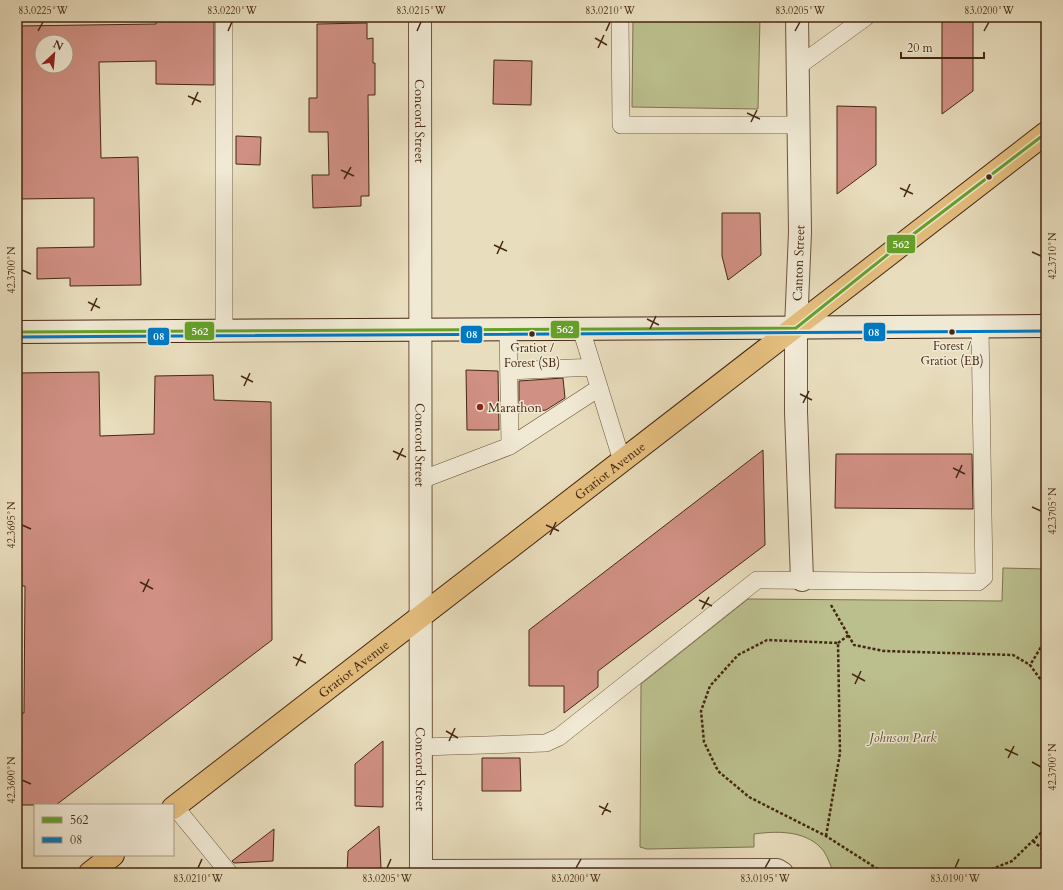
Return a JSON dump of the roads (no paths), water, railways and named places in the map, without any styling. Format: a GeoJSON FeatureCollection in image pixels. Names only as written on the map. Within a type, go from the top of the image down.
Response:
{"type":"FeatureCollection","features":[{"type":"Feature","properties":{"kind":"main road","name":"Gratiot Avenue"},"geometry":{"type":"LineString","coordinates":[[174,808],[420,616],[796,328],[907,239],[1046,133]]}},
{"type":"Feature","properties":{"kind":"main road"},"geometry":{"type":"LineString","coordinates":[[90,873],[112,856]]}},
{"type":"Feature","properties":{"kind":"street","name":"Concord Street"},"geometry":{"type":"LineString","coordinates":[[420,17],[419,330],[421,480],[421,872]]}},
{"type":"Feature","properties":{"kind":"street","name":"Canton Street"},"geometry":{"type":"LineString","coordinates":[[797,17],[800,232],[796,328],[796,412],[802,580]]}},
{"type":"Feature","properties":{"kind":"street"},"geometry":{"type":"LineString","coordinates":[[17,332],[1046,326]]}},
{"type":"Feature","properties":{"kind":"street"},"geometry":{"type":"LineString","coordinates":[[421,872],[636,872],[778,870],[782,873]]}},
{"type":"Feature","properties":{"kind":"lane"},"geometry":{"type":"LineString","coordinates":[[224,17],[224,331]]}},
{"type":"Feature","properties":{"kind":"lane"},"geometry":{"type":"LineString","coordinates":[[620,17],[621,126],[798,125]]}},
{"type":"Feature","properties":{"kind":"lane"},"geometry":{"type":"LineString","coordinates":[[797,67],[866,17]]}},
{"type":"Feature","properties":{"kind":"lane"},"geometry":{"type":"LineString","coordinates":[[421,747],[546,744],[559,737],[757,580],[978,582],[984,577],[980,326]]}},
{"type":"Feature","properties":{"kind":"lane"},"geometry":{"type":"LineString","coordinates":[[581,328],[622,461]]}},
{"type":"Feature","properties":{"kind":"lane"},"geometry":{"type":"LineString","coordinates":[[508,329],[510,446]]}},
{"type":"Feature","properties":{"kind":"lane"},"geometry":{"type":"LineString","coordinates":[[509,371],[593,367]]}},
{"type":"Feature","properties":{"kind":"lane"},"geometry":{"type":"LineString","coordinates":[[421,480],[510,446],[599,388]]}},
{"type":"Feature","properties":{"kind":"lane"},"geometry":{"type":"LineString","coordinates":[[174,808],[229,873]]}},
{"type":"Feature","properties":{"kind":"place","name":"Forest / Gratiot (EB)"},"geometry":{"type":"Point","coordinates":[952,332]}},
{"type":"Feature","properties":{"kind":"place","name":"Gratiot / Forest (SB)"},"geometry":{"type":"Point","coordinates":[532,334]}},
{"type":"Feature","properties":{"kind":"place","name":"Marathon"},"geometry":{"type":"Point","coordinates":[480,407]}},
{"type":"Feature","properties":{"kind":"park label","name":"Johnson Park"},"geometry":{"type":"Point","coordinates":[903,737]}}]}
